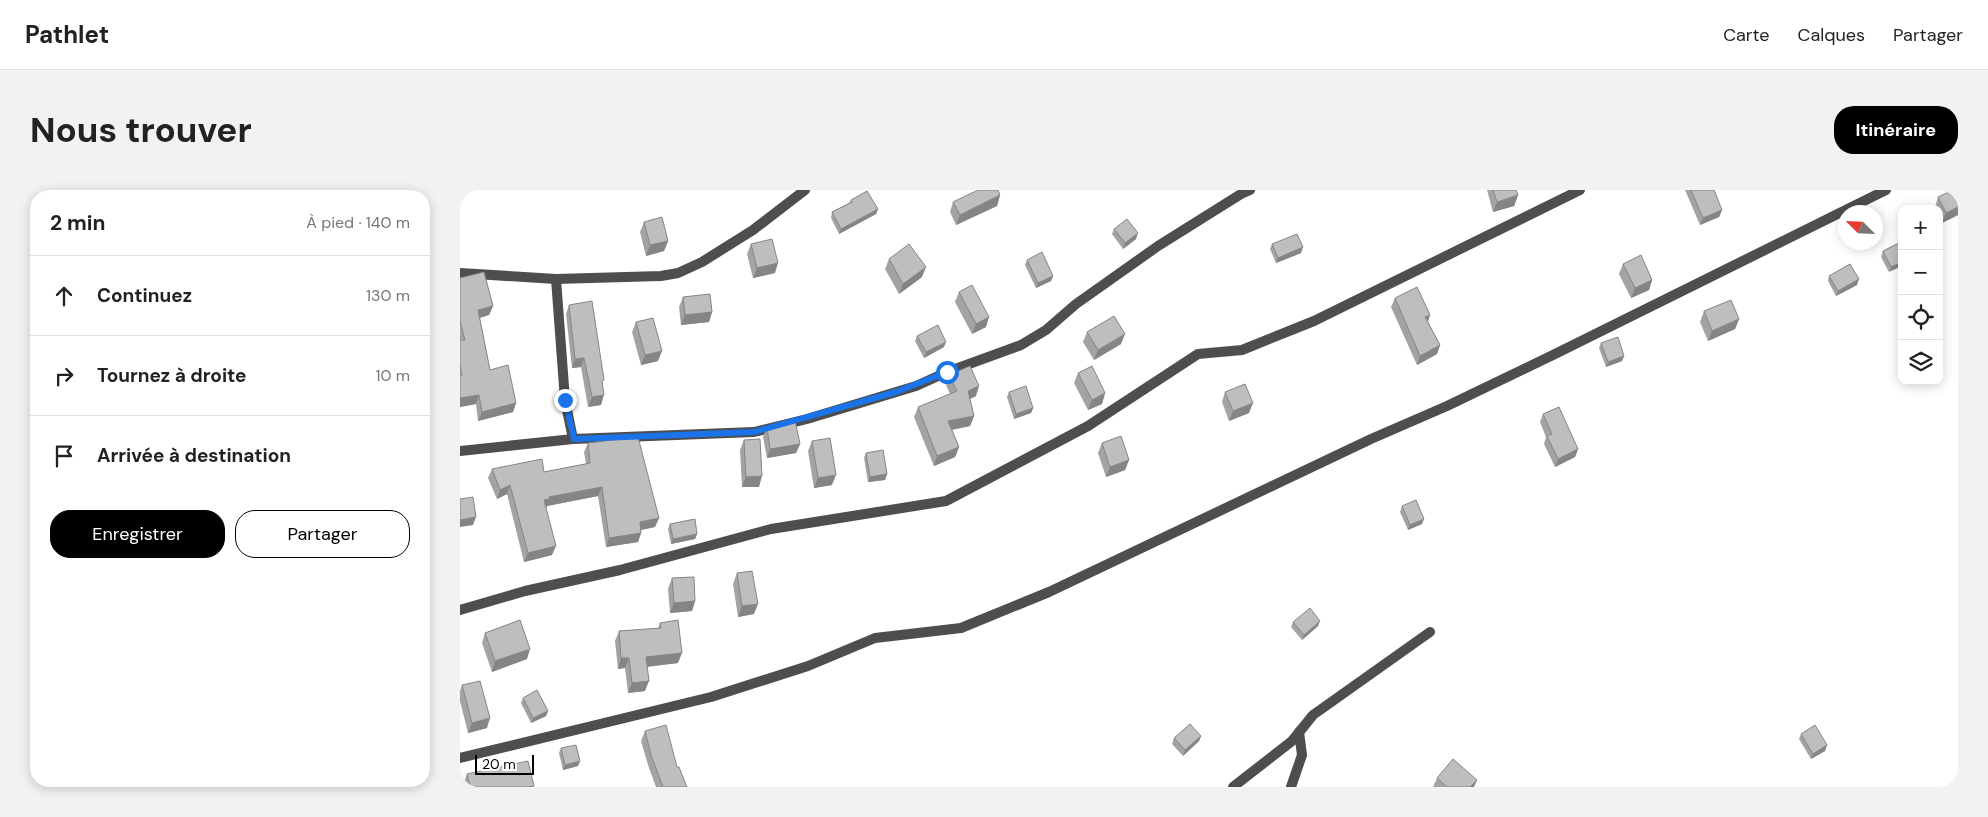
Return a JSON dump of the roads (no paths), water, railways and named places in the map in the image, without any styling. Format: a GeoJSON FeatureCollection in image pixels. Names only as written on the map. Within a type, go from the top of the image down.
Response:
{"type":"FeatureCollection","features":[{"type":"Feature","properties":{"kind":"street"},"geometry":{"type":"LineString","coordinates":[[460,272],[556,279],[661,276],[678,273],[702,262],[746,234],[805,190]]}},
{"type":"Feature","properties":{"kind":"street"},"geometry":{"type":"LineString","coordinates":[[460,451],[574,439],[754,432],[916,386],[947,372],[1021,345],[1046,330],[1076,304],[1158,246],[1250,190]]}},
{"type":"Feature","properties":{"kind":"street"},"geometry":{"type":"LineString","coordinates":[[460,610],[524,591],[620,570],[771,529],[946,501],[1088,426],[1198,354],[1242,350],[1314,321],[1580,190]]}},
{"type":"Feature","properties":{"kind":"street"},"geometry":{"type":"LineString","coordinates":[[460,758],[711,697],[808,666],[875,638],[960,628],[1049,592],[1372,439],[1474,393],[1886,190]]}},
{"type":"Feature","properties":{"kind":"street"},"geometry":{"type":"LineString","coordinates":[[556,279],[565,400],[574,439]]}},
{"type":"Feature","properties":{"kind":"street"},"geometry":{"type":"LineString","coordinates":[[1233,787],[1292,741],[1313,715],[1430,632]]}},
{"type":"Feature","properties":{"kind":"street"},"geometry":{"type":"LineString","coordinates":[[1291,787],[1302,755],[1300,732]]}}]}
